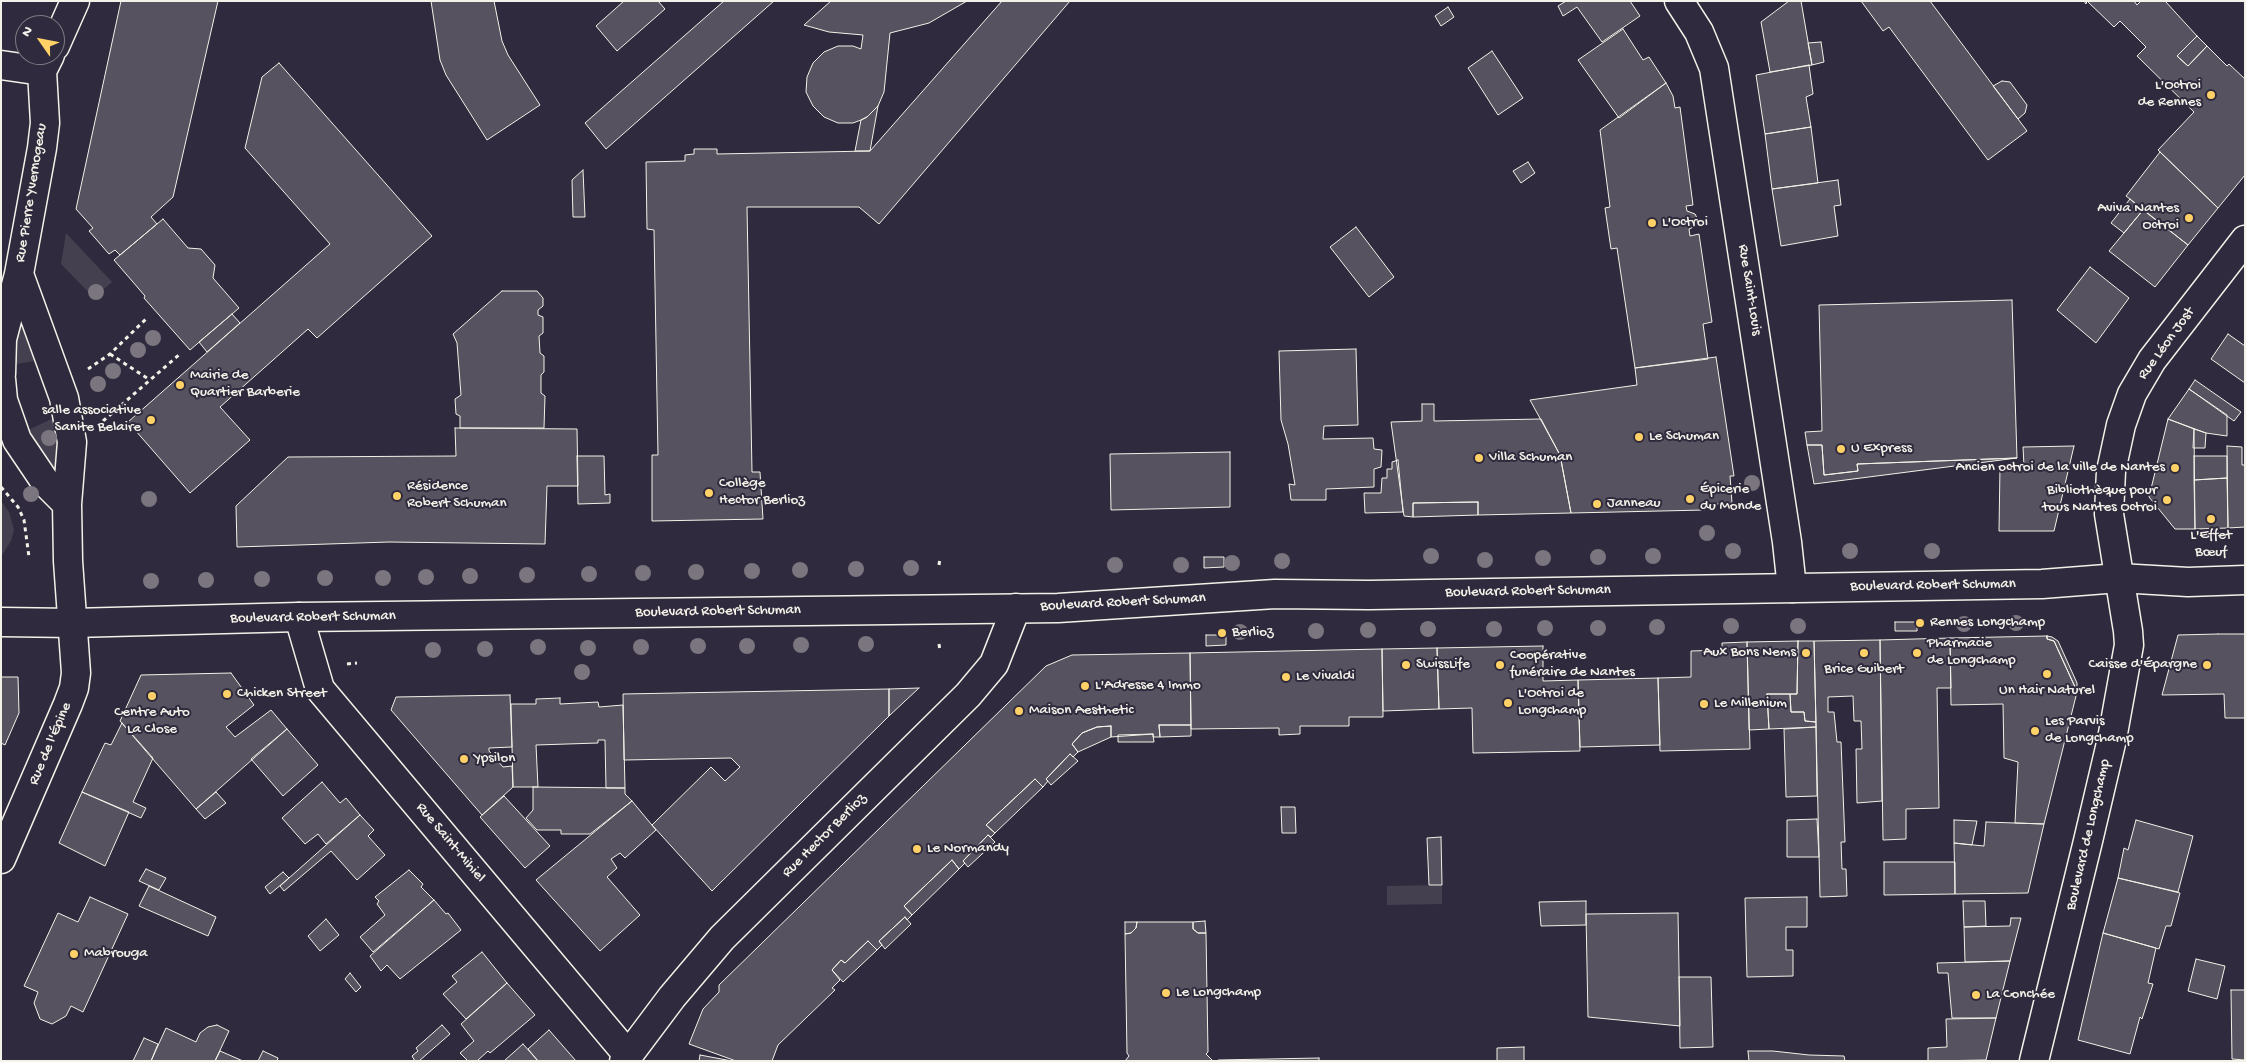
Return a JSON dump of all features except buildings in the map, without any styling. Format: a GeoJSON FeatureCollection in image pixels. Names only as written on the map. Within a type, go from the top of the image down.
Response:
{"type":"FeatureCollection","features":[{"type":"Feature","properties":{"kind":"street"},"geometry":{"type":"LineString","coordinates":[[65,24],[75,1]]}},
{"type":"Feature","properties":{"kind":"street","name":"Rue Saint-Louis"},"geometry":{"type":"LineString","coordinates":[[1679,1],[1699,32],[1714,68],[1786,533],[1792,588]]}},
{"type":"Feature","properties":{"kind":"street"},"geometry":{"type":"LineString","coordinates":[[1,65],[15,64]]}},
{"type":"Feature","properties":{"kind":"street","name":"Rue Pierre Yvernogeau"},"geometry":{"type":"LineString","coordinates":[[1,374],[2,339],[19,274],[42,148],[45,123],[46,65]]}},
{"type":"Feature","properties":{"kind":"street","name":"Rue Léon Jost"},"geometry":{"type":"LineString","coordinates":[[2119,578],[2109,514],[2111,471],[2121,425],[2132,394],[2152,360],[2245,240]]}},
{"type":"Feature","properties":{"kind":"street","name":"Rue Pierre Yvernogeau"},"geometry":{"type":"LineString","coordinates":[[19,274],[64,398],[72,442],[67,504],[68,561],[73,623]]}},
{"type":"Feature","properties":{"kind":"street"},"geometry":{"type":"LineString","coordinates":[[1,379],[3,400],[17,440],[41,477],[67,504]]}},
{"type":"Feature","properties":{"kind":"street","name":"Boulevard Robert Schuman"},"geometry":{"type":"LineString","coordinates":[[1,622],[73,623],[299,617],[1058,608],[1275,594],[1369,595],[2042,584],[2119,578],[2188,582],[2245,580]]}},
{"type":"Feature","properties":{"kind":"street","name":"Boulevard de Longchamp"},"geometry":{"type":"LineString","coordinates":[[2034,1061],[2112,739],[2129,645],[2119,578]]}},
{"type":"Feature","properties":{"kind":"street","name":"Rue Hector Berlioz"},"geometry":{"type":"LineString","coordinates":[[626,1058],[722,938],[968,695],[994,664],[1016,608]]}},
{"type":"Feature","properties":{"kind":"street","name":"Rue Saint-Mihiel"},"geometry":{"type":"LineString","coordinates":[[299,617],[320,689],[626,1058]]}},
{"type":"Feature","properties":{"kind":"street","name":"Rue de l'Épine"},"geometry":{"type":"LineString","coordinates":[[1,859],[74,688],[76,673],[73,623]]}},
{"type":"Feature","properties":{"kind":"path"},"geometry":{"type":"LineString","coordinates":[[84,372],[110,354],[147,318]]}},
{"type":"Feature","properties":{"kind":"path"},"geometry":{"type":"LineString","coordinates":[[110,354],[150,380]]}},
{"type":"Feature","properties":{"kind":"path"},"geometry":{"type":"LineString","coordinates":[[98,424],[180,354]]}},
{"type":"Feature","properties":{"kind":"path"},"geometry":{"type":"LineString","coordinates":[[1,487],[18,507],[24,520],[29,557]]}},
{"type":"Feature","properties":{"kind":"path"},"geometry":{"type":"LineString","coordinates":[[940,558],[940,565]]}},
{"type":"Feature","properties":{"kind":"path"},"geometry":{"type":"LineString","coordinates":[[940,644],[940,651]]}},
{"type":"Feature","properties":{"kind":"shaded area"},"geometry":{"type":"Polygon","coordinates":[[[66,233],[112,282],[94,298],[61,264],[66,233]]]}},
{"type":"Feature","properties":{"kind":"shaded area"},"geometry":{"type":"Polygon","coordinates":[[[17,318],[40,360],[11,365],[17,318]]]}},
{"type":"Feature","properties":{"kind":"shaded area"},"geometry":{"type":"Polygon","coordinates":[[[60,415],[56,475],[26,431],[60,415]]]}},
{"type":"Feature","properties":{"kind":"shaded area"},"geometry":{"type":"Polygon","coordinates":[[[1,501],[9,512],[14,530],[11,541],[1,557],[1,501]]]}},
{"type":"Feature","properties":{"kind":"shaded area"},"geometry":{"type":"Polygon","coordinates":[[[1442,885],[1442,904],[1387,905],[1387,886],[1442,885]]]}},
{"type":"Feature","properties":{"kind":"place","name":"L'Octroi de Rennes"},"geometry":{"type":"Point","coordinates":[2211,95]}},
{"type":"Feature","properties":{"kind":"place","name":"Aviva Nantes Octroi"},"geometry":{"type":"Point","coordinates":[2189,218]}},
{"type":"Feature","properties":{"kind":"place","name":"L'Octroi"},"geometry":{"type":"Point","coordinates":[1652,223]}},
{"type":"Feature","properties":{"kind":"place","name":"Mairie de Quartier Barberie"},"geometry":{"type":"Point","coordinates":[180,385]}},
{"type":"Feature","properties":{"kind":"place","name":"salle associative Sanite Belaire"},"geometry":{"type":"Point","coordinates":[151,420]}},
{"type":"Feature","properties":{"kind":"place","name":"Le Schuman"},"geometry":{"type":"Point","coordinates":[1639,437]}},
{"type":"Feature","properties":{"kind":"place","name":"U Express"},"geometry":{"type":"Point","coordinates":[1841,449]}},
{"type":"Feature","properties":{"kind":"place","name":"Villa Schuman"},"geometry":{"type":"Point","coordinates":[1479,458]}},
{"type":"Feature","properties":{"kind":"place","name":"Ancien octroi de la ville de Nantes"},"geometry":{"type":"Point","coordinates":[2175,468]}},
{"type":"Feature","properties":{"kind":"place","name":"Collège Hector Berlioz"},"geometry":{"type":"Point","coordinates":[709,493]}},
{"type":"Feature","properties":{"kind":"place","name":"Résidence Robert Schuman"},"geometry":{"type":"Point","coordinates":[397,496]}},
{"type":"Feature","properties":{"kind":"place","name":"Épicerie du Monde"},"geometry":{"type":"Point","coordinates":[1690,499]}},
{"type":"Feature","properties":{"kind":"place","name":"Bibliothèque pour tous Nantes Octroi"},"geometry":{"type":"Point","coordinates":[2167,500]}},
{"type":"Feature","properties":{"kind":"place","name":"Janneau"},"geometry":{"type":"Point","coordinates":[1597,504]}},
{"type":"Feature","properties":{"kind":"place","name":"L'Effet Bœuf"},"geometry":{"type":"Point","coordinates":[2211,519]}},
{"type":"Feature","properties":{"kind":"place","name":"Rennes Longchamp"},"geometry":{"type":"Point","coordinates":[1920,623]}},
{"type":"Feature","properties":{"kind":"place","name":"Berlioz"},"geometry":{"type":"Point","coordinates":[1222,633]}},
{"type":"Feature","properties":{"kind":"place","name":"Aux Bons Nems"},"geometry":{"type":"Point","coordinates":[1806,653]}},
{"type":"Feature","properties":{"kind":"place","name":"Brice Guibert"},"geometry":{"type":"Point","coordinates":[1864,653]}},
{"type":"Feature","properties":{"kind":"place","name":"Pharmacie de Longchamp"},"geometry":{"type":"Point","coordinates":[1917,653]}},
{"type":"Feature","properties":{"kind":"place","name":"SwissLife"},"geometry":{"type":"Point","coordinates":[1406,665]}},
{"type":"Feature","properties":{"kind":"place","name":"Coopérative funéraire de Nantes"},"geometry":{"type":"Point","coordinates":[1500,665]}},
{"type":"Feature","properties":{"kind":"place","name":"Caisse d'Épargne"},"geometry":{"type":"Point","coordinates":[2207,665]}},
{"type":"Feature","properties":{"kind":"place","name":"Un Hair Naturel"},"geometry":{"type":"Point","coordinates":[2047,674]}},
{"type":"Feature","properties":{"kind":"place","name":"Le Vivaldi"},"geometry":{"type":"Point","coordinates":[1286,677]}},
{"type":"Feature","properties":{"kind":"place","name":"L'Adresse 4 Immo"},"geometry":{"type":"Point","coordinates":[1085,686]}},
{"type":"Feature","properties":{"kind":"place","name":"Chicken Street"},"geometry":{"type":"Point","coordinates":[227,694]}},
{"type":"Feature","properties":{"kind":"place","name":"Centre Auto La Close"},"geometry":{"type":"Point","coordinates":[152,696]}},
{"type":"Feature","properties":{"kind":"place","name":"L'Octroi de Longchamp"},"geometry":{"type":"Point","coordinates":[1508,703]}},
{"type":"Feature","properties":{"kind":"place","name":"Le Millenium"},"geometry":{"type":"Point","coordinates":[1704,704]}},
{"type":"Feature","properties":{"kind":"place","name":"Maison Aesthetic"},"geometry":{"type":"Point","coordinates":[1019,711]}},
{"type":"Feature","properties":{"kind":"place","name":"Les Parvis de Longchamp"},"geometry":{"type":"Point","coordinates":[2035,731]}},
{"type":"Feature","properties":{"kind":"place","name":"Ypsilon"},"geometry":{"type":"Point","coordinates":[464,759]}},
{"type":"Feature","properties":{"kind":"place","name":"Le Normandy"},"geometry":{"type":"Point","coordinates":[917,849]}},
{"type":"Feature","properties":{"kind":"place","name":"Mabrouga"},"geometry":{"type":"Point","coordinates":[74,954]}},
{"type":"Feature","properties":{"kind":"place","name":"Le Longchamp"},"geometry":{"type":"Point","coordinates":[1166,993]}},
{"type":"Feature","properties":{"kind":"place","name":"La Conchée"},"geometry":{"type":"Point","coordinates":[1976,995]}}]}
